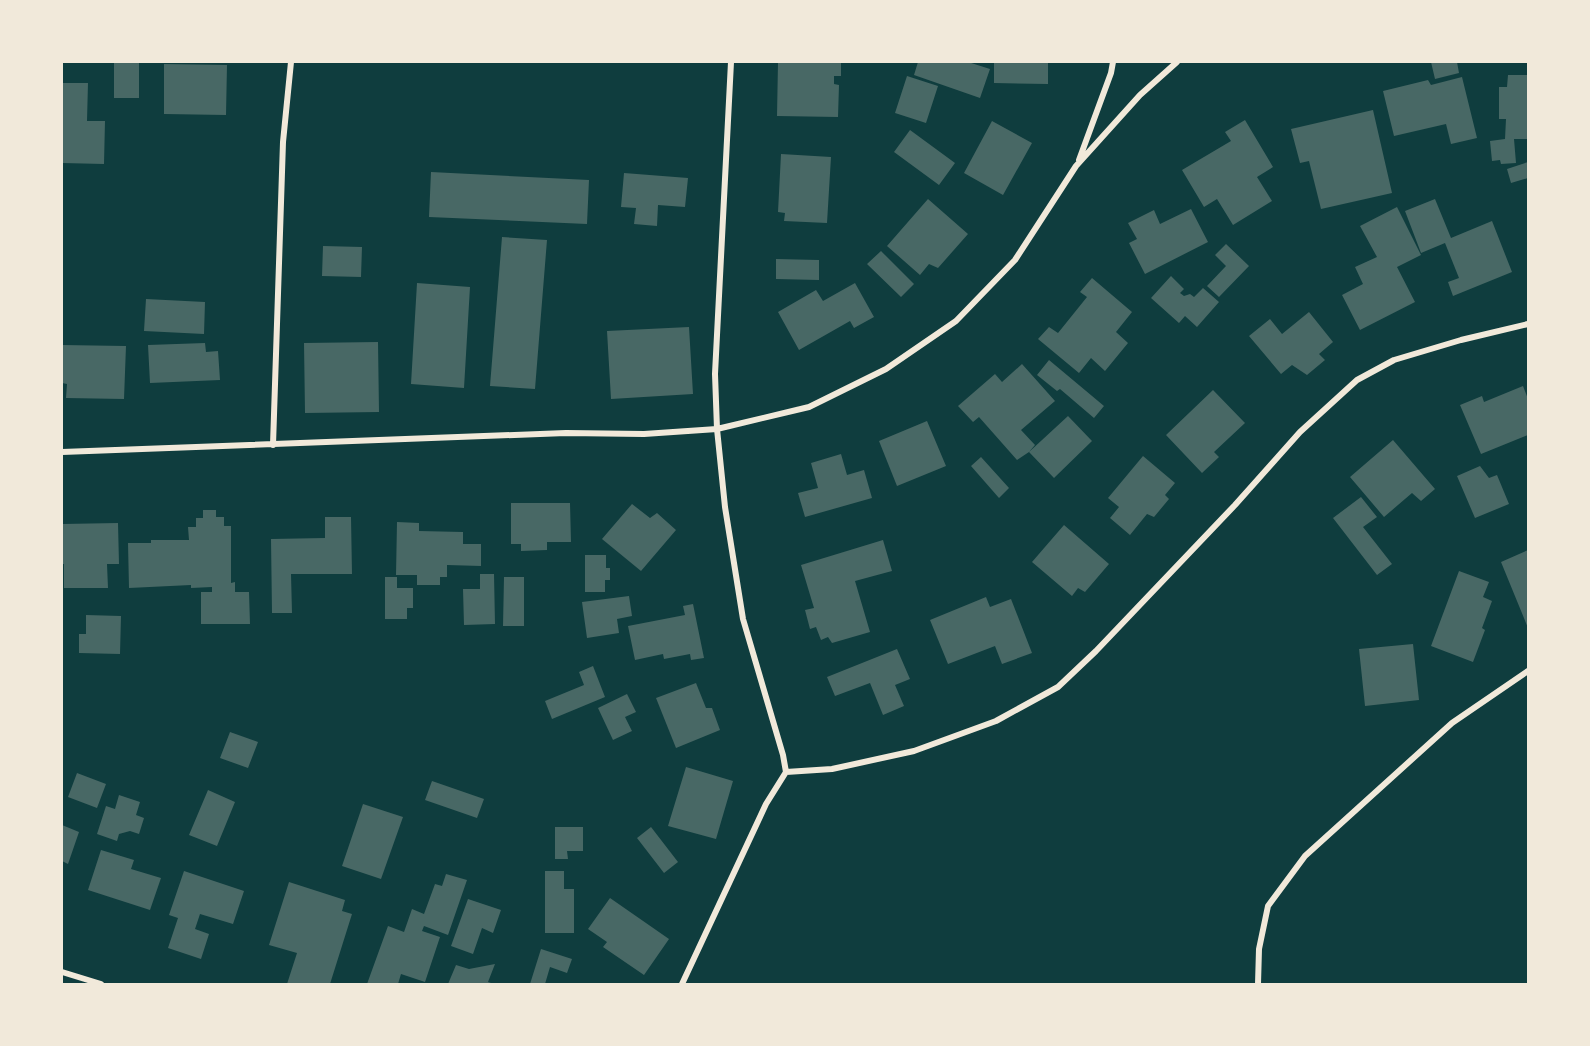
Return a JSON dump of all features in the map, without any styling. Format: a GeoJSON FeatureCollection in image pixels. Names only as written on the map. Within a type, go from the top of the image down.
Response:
{"type":"FeatureCollection","features":[{"type":"Feature","properties":{"kind":"street"},"geometry":{"type":"LineString","coordinates":[[273,445],[283,142],[291,62]]}},
{"type":"Feature","properties":{"kind":"street"},"geometry":{"type":"LineString","coordinates":[[682,984],[766,804],[786,772],[743,619],[725,507],[717,429],[715,374],[731,62]]}},
{"type":"Feature","properties":{"kind":"street"},"geometry":{"type":"LineString","coordinates":[[1076,166],[1111,73],[1113,62]]}},
{"type":"Feature","properties":{"kind":"street"},"geometry":{"type":"LineString","coordinates":[[62,452],[566,433],[644,434],[717,429],[810,407],[886,369],[956,321],[1015,260],[1076,166],[1140,95],[1176,62]]}},
{"type":"Feature","properties":{"kind":"street"},"geometry":{"type":"LineString","coordinates":[[786,772],[832,769],[914,751],[996,721],[1058,687],[1096,651],[1227,513],[1300,432],[1357,380],[1394,360],[1461,340],[1528,324]]}},
{"type":"Feature","properties":{"kind":"street"},"geometry":{"type":"LineString","coordinates":[[1258,984],[1259,949],[1268,906],[1305,856],[1452,723],[1528,670]]}},
{"type":"Feature","properties":{"kind":"street"},"geometry":{"type":"LineString","coordinates":[[62,972],[101,984]]}},
{"type":"Feature","properties":{"kind":"building"},"geometry":{"type":"Polygon","coordinates":[[[114,62],[139,62],[139,98],[114,98],[114,62]]]}},
{"type":"Feature","properties":{"kind":"building"},"geometry":{"type":"Polygon","coordinates":[[[778,62],[841,62],[841,76],[834,76],[834,84],[839,85],[838,117],[777,116],[778,62]]]}},
{"type":"Feature","properties":{"kind":"building"},"geometry":{"type":"Polygon","coordinates":[[[918,62],[968,62],[990,69],[980,98],[914,75],[918,62]]]}},
{"type":"Feature","properties":{"kind":"building"},"geometry":{"type":"Polygon","coordinates":[[[994,62],[1048,62],[1048,84],[994,83],[994,62]]]}},
{"type":"Feature","properties":{"kind":"building"},"geometry":{"type":"Polygon","coordinates":[[[1431,62],[1457,62],[1459,73],[1435,79],[1431,62]]]}},
{"type":"Feature","properties":{"kind":"building"},"geometry":{"type":"Polygon","coordinates":[[[164,64],[227,65],[226,115],[164,114],[164,64]]]}},
{"type":"Feature","properties":{"kind":"building"},"geometry":{"type":"Polygon","coordinates":[[[1508,75],[1528,75],[1528,139],[1514,139],[1516,163],[1501,164],[1500,160],[1492,161],[1490,141],[1505,139],[1506,119],[1499,119],[1499,87],[1507,87],[1508,75]]]}},
{"type":"Feature","properties":{"kind":"building"},"geometry":{"type":"Polygon","coordinates":[[[907,76],[938,86],[926,123],[895,113],[907,76]]]}},
{"type":"Feature","properties":{"kind":"building"},"geometry":{"type":"Polygon","coordinates":[[[1462,77],[1477,138],[1451,144],[1446,124],[1394,136],[1383,91],[1428,80],[1431,85],[1462,77]]]}},
{"type":"Feature","properties":{"kind":"building"},"geometry":{"type":"Polygon","coordinates":[[[62,83],[88,83],[87,121],[105,121],[104,164],[62,163],[62,83]]]}},
{"type":"Feature","properties":{"kind":"building"},"geometry":{"type":"Polygon","coordinates":[[[1373,110],[1392,193],[1321,209],[1309,161],[1300,163],[1291,129],[1373,110]]]}},
{"type":"Feature","properties":{"kind":"building"},"geometry":{"type":"Polygon","coordinates":[[[1245,120],[1273,167],[1257,177],[1272,201],[1233,225],[1217,199],[1204,207],[1182,170],[1231,141],[1225,132],[1245,120]]]}},
{"type":"Feature","properties":{"kind":"building"},"geometry":{"type":"Polygon","coordinates":[[[992,121],[1032,143],[1003,195],[964,173],[992,121]]]}},
{"type":"Feature","properties":{"kind":"building"},"geometry":{"type":"Polygon","coordinates":[[[910,130],[955,163],[939,185],[894,152],[910,130]]]}},
{"type":"Feature","properties":{"kind":"building"},"geometry":{"type":"Polygon","coordinates":[[[781,154],[831,157],[827,223],[784,221],[785,213],[778,212],[781,154]]]}},
{"type":"Feature","properties":{"kind":"building"},"geometry":{"type":"Polygon","coordinates":[[[1528,162],[1528,178],[1511,183],[1507,169],[1528,162]]]}},
{"type":"Feature","properties":{"kind":"building"},"geometry":{"type":"Polygon","coordinates":[[[431,172],[589,180],[587,224],[429,217],[431,172]]]}},
{"type":"Feature","properties":{"kind":"building"},"geometry":{"type":"Polygon","coordinates":[[[624,173],[688,178],[685,207],[658,205],[657,226],[634,224],[636,208],[621,207],[624,173]]]}},
{"type":"Feature","properties":{"kind":"building"},"geometry":{"type":"Polygon","coordinates":[[[928,199],[968,234],[938,268],[929,264],[920,275],[887,246],[928,199]]]}},
{"type":"Feature","properties":{"kind":"building"},"geometry":{"type":"Polygon","coordinates":[[[1435,199],[1451,238],[1492,221],[1512,272],[1453,296],[1448,282],[1459,278],[1445,243],[1421,253],[1405,211],[1435,199]]]}},
{"type":"Feature","properties":{"kind":"building"},"geometry":{"type":"Polygon","coordinates":[[[1397,207],[1421,255],[1397,267],[1415,302],[1360,330],[1342,295],[1363,284],[1355,267],[1377,257],[1360,226],[1397,207]]]}},
{"type":"Feature","properties":{"kind":"building"},"geometry":{"type":"Polygon","coordinates":[[[1191,209],[1208,242],[1145,274],[1129,243],[1137,239],[1128,223],[1154,210],[1160,224],[1191,209]]]}},
{"type":"Feature","properties":{"kind":"building"},"geometry":{"type":"Polygon","coordinates":[[[502,237],[547,240],[535,389],[490,386],[502,237]]]}},
{"type":"Feature","properties":{"kind":"building"},"geometry":{"type":"Polygon","coordinates":[[[1226,244],[1249,266],[1219,297],[1207,286],[1226,266],[1215,255],[1226,244]]]}},
{"type":"Feature","properties":{"kind":"building"},"geometry":{"type":"Polygon","coordinates":[[[323,246],[362,247],[361,277],[322,276],[323,246]]]}},
{"type":"Feature","properties":{"kind":"building"},"geometry":{"type":"Polygon","coordinates":[[[881,251],[914,284],[901,297],[867,264],[881,251]]]}},
{"type":"Feature","properties":{"kind":"building"},"geometry":{"type":"Polygon","coordinates":[[[776,259],[819,260],[819,280],[776,279],[776,259]]]}},
{"type":"Feature","properties":{"kind":"building"},"geometry":{"type":"Polygon","coordinates":[[[1171,276],[1184,289],[1180,293],[1184,296],[1190,294],[1194,297],[1203,288],[1219,302],[1197,327],[1185,316],[1179,323],[1151,298],[1171,276]]]}},
{"type":"Feature","properties":{"kind":"building"},"geometry":{"type":"Polygon","coordinates":[[[1092,278],[1132,312],[1116,332],[1128,343],[1105,371],[1091,358],[1079,373],[1038,339],[1049,327],[1058,333],[1087,297],[1080,292],[1092,278]]]}},
{"type":"Feature","properties":{"kind":"building"},"geometry":{"type":"Polygon","coordinates":[[[417,283],[470,287],[464,388],[411,384],[417,283]]]}},
{"type":"Feature","properties":{"kind":"building"},"geometry":{"type":"Polygon","coordinates":[[[855,283],[874,317],[854,328],[850,321],[799,350],[778,312],[816,290],[823,301],[855,283]]]}},
{"type":"Feature","properties":{"kind":"building"},"geometry":{"type":"Polygon","coordinates":[[[146,299],[205,302],[204,334],[144,331],[146,299]]]}},
{"type":"Feature","properties":{"kind":"building"},"geometry":{"type":"Polygon","coordinates":[[[1309,312],[1333,342],[1319,354],[1325,360],[1307,375],[1292,365],[1281,374],[1249,336],[1270,319],[1282,334],[1309,312]]]}},
{"type":"Feature","properties":{"kind":"building"},"geometry":{"type":"Polygon","coordinates":[[[689,327],[693,394],[611,399],[607,331],[689,327]]]}},
{"type":"Feature","properties":{"kind":"building"},"geometry":{"type":"Polygon","coordinates":[[[378,342],[379,412],[305,413],[304,343],[378,342]]]}},
{"type":"Feature","properties":{"kind":"building"},"geometry":{"type":"Polygon","coordinates":[[[205,343],[206,352],[218,351],[220,380],[150,383],[148,345],[205,343]]]}},
{"type":"Feature","properties":{"kind":"building"},"geometry":{"type":"Polygon","coordinates":[[[62,345],[126,346],[124,399],[66,398],[67,384],[62,383],[62,345]]]}},
{"type":"Feature","properties":{"kind":"building"},"geometry":{"type":"Polygon","coordinates":[[[1049,360],[1104,406],[1094,418],[1060,389],[1057,391],[1037,375],[1049,360]]]}},
{"type":"Feature","properties":{"kind":"building"},"geometry":{"type":"Polygon","coordinates":[[[1022,364],[1055,401],[1021,430],[1035,445],[1017,460],[979,417],[973,422],[958,406],[995,374],[1002,382],[1022,364]]]}},
{"type":"Feature","properties":{"kind":"building"},"geometry":{"type":"Polygon","coordinates":[[[1523,386],[1528,399],[1528,435],[1481,454],[1460,405],[1482,396],[1484,402],[1523,386]]]}},
{"type":"Feature","properties":{"kind":"building"},"geometry":{"type":"Polygon","coordinates":[[[1213,390],[1245,423],[1214,452],[1219,457],[1202,473],[1166,435],[1213,390]]]}},
{"type":"Feature","properties":{"kind":"building"},"geometry":{"type":"Polygon","coordinates":[[[1068,416],[1092,441],[1054,478],[1029,452],[1068,416]]]}},
{"type":"Feature","properties":{"kind":"building"},"geometry":{"type":"Polygon","coordinates":[[[927,421],[946,466],[897,486],[879,441],[927,421]]]}},
{"type":"Feature","properties":{"kind":"building"},"geometry":{"type":"Polygon","coordinates":[[[1393,440],[1435,489],[1421,501],[1412,493],[1384,517],[1350,477],[1393,440]]]}},
{"type":"Feature","properties":{"kind":"building"},"geometry":{"type":"Polygon","coordinates":[[[841,454],[847,475],[864,470],[872,498],[805,517],[798,493],[818,488],[811,463],[841,454]]]}},
{"type":"Feature","properties":{"kind":"building"},"geometry":{"type":"Polygon","coordinates":[[[1143,456],[1175,483],[1165,495],[1169,499],[1154,517],[1147,514],[1130,535],[1110,518],[1119,507],[1108,498],[1143,456]]]}},
{"type":"Feature","properties":{"kind":"building"},"geometry":{"type":"Polygon","coordinates":[[[981,457],[1009,488],[999,498],[971,466],[981,457]]]}},
{"type":"Feature","properties":{"kind":"building"},"geometry":{"type":"Polygon","coordinates":[[[1480,466],[1489,478],[1497,475],[1509,504],[1475,518],[1457,476],[1480,466]]]}},
{"type":"Feature","properties":{"kind":"building"},"geometry":{"type":"Polygon","coordinates":[[[1361,497],[1377,517],[1363,527],[1392,564],[1377,575],[1333,518],[1361,497]]]}},
{"type":"Feature","properties":{"kind":"building"},"geometry":{"type":"Polygon","coordinates":[[[511,503],[570,503],[571,542],[547,542],[547,550],[521,551],[521,544],[511,544],[511,503]]]}},
{"type":"Feature","properties":{"kind":"building"},"geometry":{"type":"Polygon","coordinates":[[[632,504],[650,518],[657,513],[676,530],[641,571],[602,539],[632,504]]]}},
{"type":"Feature","properties":{"kind":"building"},"geometry":{"type":"Polygon","coordinates":[[[203,510],[216,510],[216,517],[224,517],[224,526],[231,526],[231,583],[235,582],[235,592],[249,592],[250,624],[201,624],[201,592],[212,592],[212,587],[191,588],[191,585],[129,588],[128,543],[151,543],[151,540],[189,540],[188,527],[196,527],[196,518],[203,518],[203,510]]]}},
{"type":"Feature","properties":{"kind":"building"},"geometry":{"type":"Polygon","coordinates":[[[325,517],[351,517],[352,574],[291,574],[292,613],[272,613],[271,539],[325,538],[325,517]]]}},
{"type":"Feature","properties":{"kind":"building"},"geometry":{"type":"Polygon","coordinates":[[[397,522],[419,523],[419,531],[463,532],[463,544],[481,544],[481,566],[447,565],[447,577],[440,577],[440,585],[417,585],[417,575],[396,575],[397,522]]]}},
{"type":"Feature","properties":{"kind":"building"},"geometry":{"type":"Polygon","coordinates":[[[118,523],[119,564],[107,564],[108,588],[64,588],[62,524],[118,523]]]}},
{"type":"Feature","properties":{"kind":"building"},"geometry":{"type":"Polygon","coordinates":[[[1064,525],[1109,564],[1085,592],[1078,588],[1072,596],[1032,562],[1064,525]]]}},
{"type":"Feature","properties":{"kind":"building"},"geometry":{"type":"Polygon","coordinates":[[[883,540],[892,571],[855,581],[870,632],[832,643],[828,637],[821,640],[816,627],[810,629],[805,610],[814,608],[801,565],[883,540]]]}},
{"type":"Feature","properties":{"kind":"building"},"geometry":{"type":"Polygon","coordinates":[[[1528,550],[1528,628],[1501,562],[1528,550]]]}},
{"type":"Feature","properties":{"kind":"building"},"geometry":{"type":"Polygon","coordinates":[[[585,555],[606,555],[606,568],[610,568],[610,580],[605,580],[605,592],[585,592],[585,555]]]}},
{"type":"Feature","properties":{"kind":"building"},"geometry":{"type":"Polygon","coordinates":[[[1459,571],[1489,582],[1483,597],[1492,601],[1482,628],[1485,630],[1473,662],[1431,646],[1459,571]]]}},
{"type":"Feature","properties":{"kind":"building"},"geometry":{"type":"Polygon","coordinates":[[[480,574],[494,574],[495,624],[464,625],[463,589],[480,589],[480,574]]]}},
{"type":"Feature","properties":{"kind":"building"},"geometry":{"type":"Polygon","coordinates":[[[385,577],[397,577],[397,588],[413,588],[413,608],[407,608],[407,619],[385,619],[385,577]]]}},
{"type":"Feature","properties":{"kind":"building"},"geometry":{"type":"Polygon","coordinates":[[[504,577],[524,577],[524,626],[503,626],[504,577]]]}},
{"type":"Feature","properties":{"kind":"building"},"geometry":{"type":"Polygon","coordinates":[[[629,596],[632,616],[617,619],[619,633],[587,638],[582,602],[629,596]]]}},
{"type":"Feature","properties":{"kind":"building"},"geometry":{"type":"Polygon","coordinates":[[[986,597],[990,607],[1011,599],[1032,653],[1002,664],[995,646],[948,664],[930,620],[986,597]]]}},
{"type":"Feature","properties":{"kind":"building"},"geometry":{"type":"Polygon","coordinates":[[[693,604],[704,658],[691,660],[690,654],[664,659],[663,654],[635,660],[628,626],[685,615],[683,606],[693,604]]]}},
{"type":"Feature","properties":{"kind":"building"},"geometry":{"type":"Polygon","coordinates":[[[86,615],[121,616],[120,654],[79,653],[79,634],[86,634],[86,615]]]}},
{"type":"Feature","properties":{"kind":"building"},"geometry":{"type":"Polygon","coordinates":[[[1413,644],[1419,700],[1365,706],[1359,649],[1413,644]]]}},
{"type":"Feature","properties":{"kind":"building"},"geometry":{"type":"Polygon","coordinates":[[[897,649],[910,679],[895,685],[904,706],[883,715],[870,683],[835,696],[827,677],[897,649]]]}},
{"type":"Feature","properties":{"kind":"building"},"geometry":{"type":"Polygon","coordinates":[[[593,666],[605,697],[552,719],[545,701],[584,685],[579,672],[593,666]]]}},
{"type":"Feature","properties":{"kind":"building"},"geometry":{"type":"Polygon","coordinates":[[[696,683],[706,708],[712,708],[720,730],[676,748],[656,698],[696,683]]]}},
{"type":"Feature","properties":{"kind":"building"},"geometry":{"type":"Polygon","coordinates":[[[627,694],[636,712],[625,717],[632,731],[613,740],[598,708],[627,694]]]}},
{"type":"Feature","properties":{"kind":"building"},"geometry":{"type":"Polygon","coordinates":[[[230,732],[258,742],[248,768],[220,758],[230,732]]]}},
{"type":"Feature","properties":{"kind":"building"},"geometry":{"type":"Polygon","coordinates":[[[686,767],[733,781],[716,839],[668,826],[686,767]]]}},
{"type":"Feature","properties":{"kind":"building"},"geometry":{"type":"Polygon","coordinates":[[[77,773],[106,784],[97,808],[68,797],[77,773]]]}},
{"type":"Feature","properties":{"kind":"building"},"geometry":{"type":"Polygon","coordinates":[[[432,781],[484,799],[477,818],[425,800],[432,781]]]}},
{"type":"Feature","properties":{"kind":"building"},"geometry":{"type":"Polygon","coordinates":[[[208,790],[235,802],[217,846],[189,835],[208,790]]]}},
{"type":"Feature","properties":{"kind":"building"},"geometry":{"type":"Polygon","coordinates":[[[119,795],[140,802],[136,815],[144,818],[139,834],[130,831],[119,834],[117,841],[97,834],[106,806],[115,809],[119,795]]]}},
{"type":"Feature","properties":{"kind":"building"},"geometry":{"type":"Polygon","coordinates":[[[363,804],[403,817],[381,879],[342,866],[363,804]]]}},
{"type":"Feature","properties":{"kind":"building"},"geometry":{"type":"Polygon","coordinates":[[[62,825],[79,832],[68,864],[62,861],[62,825]]]}},
{"type":"Feature","properties":{"kind":"building"},"geometry":{"type":"Polygon","coordinates":[[[555,827],[583,827],[583,851],[567,851],[568,859],[555,859],[555,827]]]}},
{"type":"Feature","properties":{"kind":"building"},"geometry":{"type":"Polygon","coordinates":[[[651,827],[678,862],[664,873],[637,838],[651,827]]]}},
{"type":"Feature","properties":{"kind":"building"},"geometry":{"type":"Polygon","coordinates":[[[101,850],[134,860],[131,869],[161,878],[150,910],[88,890],[101,850]]]}},
{"type":"Feature","properties":{"kind":"building"},"geometry":{"type":"Polygon","coordinates":[[[184,871],[244,891],[233,924],[200,914],[195,929],[209,934],[201,959],[168,948],[178,918],[169,915],[184,871]]]}},
{"type":"Feature","properties":{"kind":"building"},"geometry":{"type":"Polygon","coordinates":[[[545,871],[564,871],[564,889],[574,889],[574,933],[545,933],[545,871]]]}},
{"type":"Feature","properties":{"kind":"building"},"geometry":{"type":"Polygon","coordinates":[[[446,874],[467,880],[448,935],[424,926],[422,931],[440,937],[425,982],[401,974],[398,984],[367,984],[388,926],[404,932],[412,909],[424,914],[435,884],[442,886],[446,874]]]}},
{"type":"Feature","properties":{"kind":"building"},"geometry":{"type":"Polygon","coordinates":[[[289,882],[345,900],[342,911],[352,914],[330,984],[287,984],[297,953],[269,945],[289,882]]]}},
{"type":"Feature","properties":{"kind":"building"},"geometry":{"type":"Polygon","coordinates":[[[610,898],[669,939],[644,975],[603,947],[607,942],[588,929],[610,898]]]}},
{"type":"Feature","properties":{"kind":"building"},"geometry":{"type":"Polygon","coordinates":[[[468,899],[501,910],[493,933],[482,928],[473,954],[451,946],[468,899]]]}},
{"type":"Feature","properties":{"kind":"building"},"geometry":{"type":"Polygon","coordinates":[[[541,949],[572,959],[567,973],[550,967],[545,984],[530,984],[541,949]]]}},
{"type":"Feature","properties":{"kind":"building"},"geometry":{"type":"Polygon","coordinates":[[[495,964],[488,982],[494,984],[448,984],[456,965],[469,969],[495,964]]]}}]}
